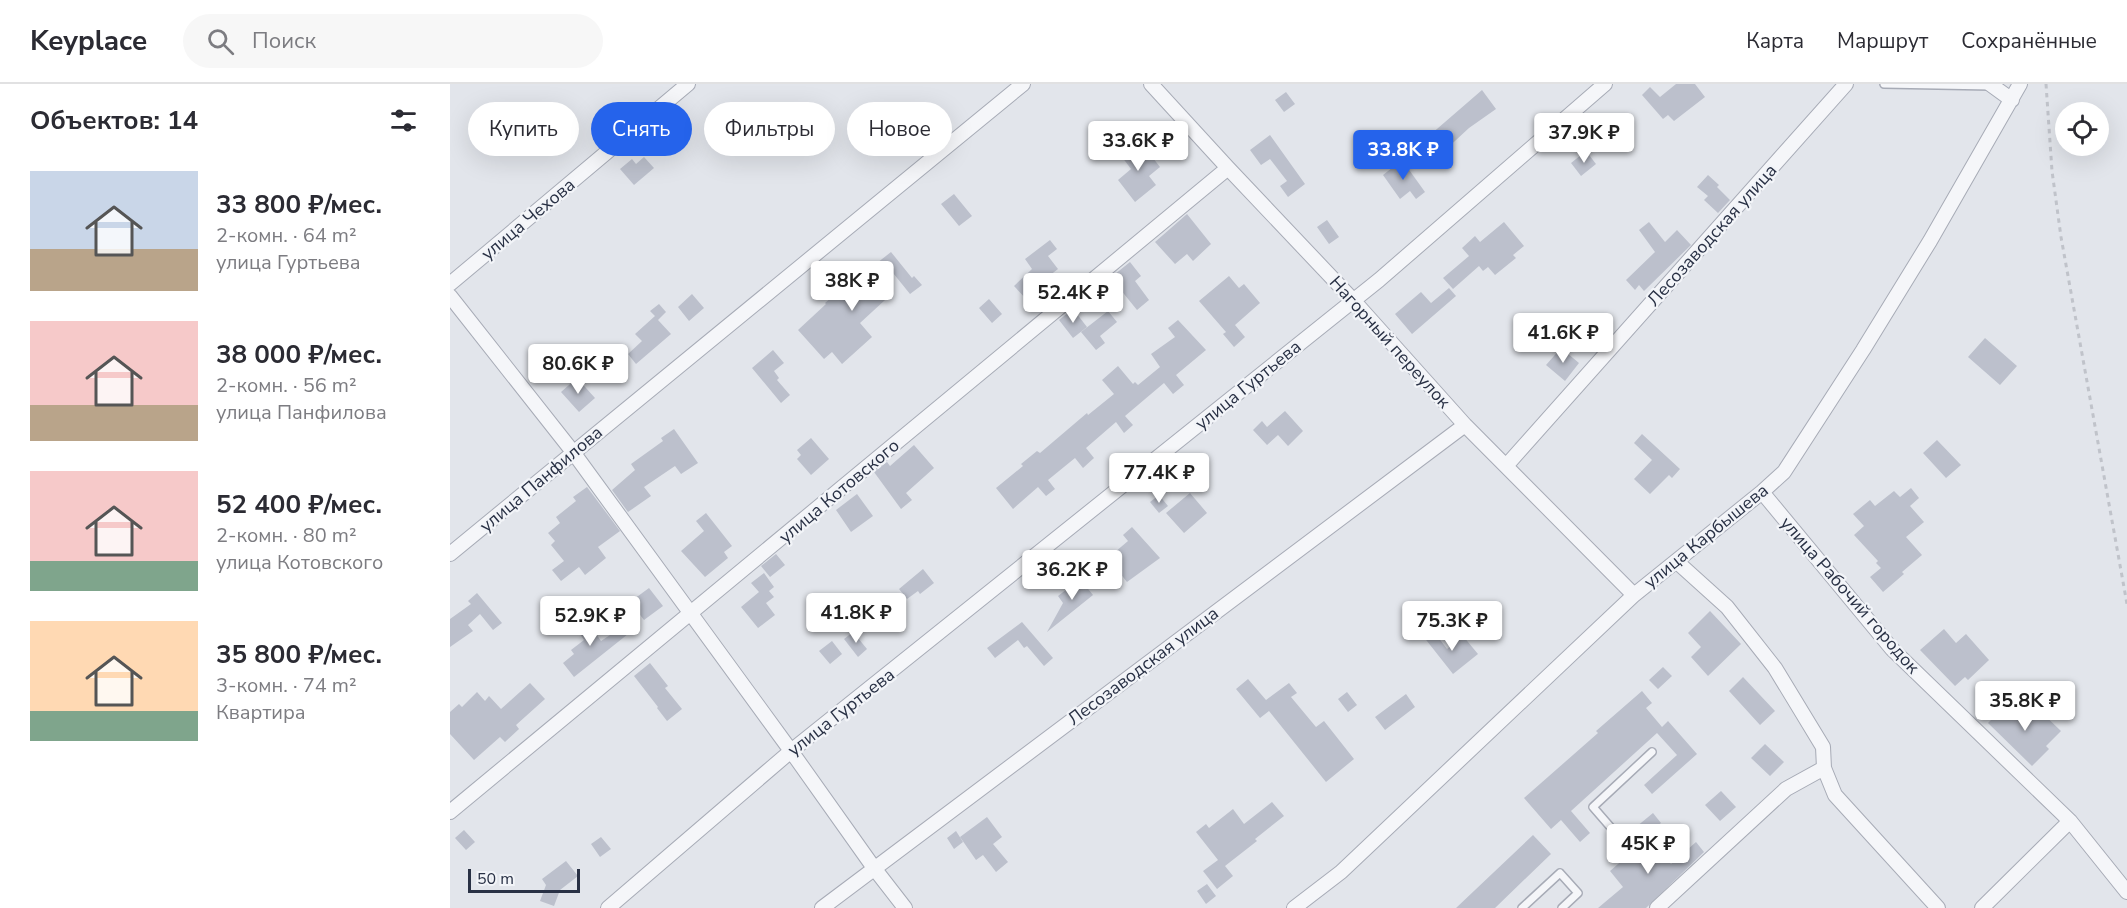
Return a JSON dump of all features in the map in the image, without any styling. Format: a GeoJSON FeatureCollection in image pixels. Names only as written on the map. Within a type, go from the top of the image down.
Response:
{"type":"FeatureCollection","features":[{"type":"Feature","properties":{"kind":"street","name":"улица Чехова"},"geometry":{"type":"LineString","coordinates":[[450,284],[688,84]]}},
{"type":"Feature","properties":{"kind":"street","name":"улица Панфилова"},"geometry":{"type":"LineString","coordinates":[[450,554],[1023,84]]}},
{"type":"Feature","properties":{"kind":"street","name":"улица Гуртьева"},"geometry":{"type":"LineString","coordinates":[[608,908],[791,751],[1379,280],[1605,84]]}},
{"type":"Feature","properties":{"kind":"street","name":"Лесозаводская улица"},"geometry":{"type":"LineString","coordinates":[[1506,466],[1846,84]]}},
{"type":"Feature","properties":{"kind":"street","name":"улица Карбышева"},"geometry":{"type":"LineString","coordinates":[[1294,908],[1341,872],[1634,595],[1762,492],[1784,471],[1863,350],[1930,241],[2020,84]]}},
{"type":"Feature","properties":{"kind":"street"},"geometry":{"type":"LineString","coordinates":[[1991,85],[2012,99]]}},
{"type":"Feature","properties":{"kind":"street","name":"Нагорный переулок"},"geometry":{"type":"LineString","coordinates":[[1158,86],[1228,168],[1353,300],[1465,425],[1634,595]]}},
{"type":"Feature","properties":{"kind":"street","name":"улица Котовского"},"geometry":{"type":"LineString","coordinates":[[450,812],[1228,168]]}},
{"type":"Feature","properties":{"kind":"street"},"geometry":{"type":"LineString","coordinates":[[450,296],[573,452],[791,751],[873,868],[905,908]]}},
{"type":"Feature","properties":{"kind":"street","name":"Лесозаводская улица"},"geometry":{"type":"LineString","coordinates":[[822,908],[1465,425]]}},
{"type":"Feature","properties":{"kind":"street","name":"улица Рабочий городок"},"geometry":{"type":"LineString","coordinates":[[1762,492],[1892,649],[2070,821],[2127,892]]}},
{"type":"Feature","properties":{"kind":"street"},"geometry":{"type":"LineString","coordinates":[[1676,561],[1727,608],[1775,668],[1823,747],[1824,768],[1835,795],[1938,908]]}},
{"type":"Feature","properties":{"kind":"street"},"geometry":{"type":"LineString","coordinates":[[1657,908],[1786,789],[1824,768]]}},
{"type":"Feature","properties":{"kind":"street"},"geometry":{"type":"LineString","coordinates":[[1982,908],[2070,821]]}},
{"type":"Feature","properties":{"kind":"lane"},"geometry":{"type":"LineString","coordinates":[[1884,84],[1991,85]]}},
{"type":"Feature","properties":{"kind":"lane"},"geometry":{"type":"LineString","coordinates":[[1626,845],[1593,807],[1652,752]]}},
{"type":"Feature","properties":{"kind":"lane"},"geometry":{"type":"LineString","coordinates":[[1522,908],[1560,873],[1578,893],[1562,908]]}},
{"type":"Feature","properties":{"kind":"path"},"geometry":{"type":"LineString","coordinates":[[2046,84],[2052,171],[2061,237],[2127,604]]}},
{"type":"Feature","properties":{"kind":"building"},"geometry":{"type":"Polygon","coordinates":[[[1676,84],[1695,84],[1705,97],[1674,121],[1668,115],[1663,119],[1642,95],[1650,87],[1660,97],[1676,84]]]}},
{"type":"Feature","properties":{"kind":"building"},"geometry":{"type":"Polygon","coordinates":[[[1482,90],[1496,109],[1469,128],[1442,153],[1430,135],[1482,90]]]}},
{"type":"Feature","properties":{"kind":"building"},"geometry":{"type":"Polygon","coordinates":[[[1286,92],[1295,104],[1284,112],[1275,100],[1286,92]]]}},
{"type":"Feature","properties":{"kind":"building"},"geometry":{"type":"Polygon","coordinates":[[[1270,135],[1305,184],[1288,197],[1280,186],[1287,181],[1270,159],[1261,165],[1250,150],[1270,135]]]}},
{"type":"Feature","properties":{"kind":"building"},"geometry":{"type":"Polygon","coordinates":[[[1130,144],[1139,155],[1146,149],[1160,167],[1149,176],[1156,185],[1135,202],[1118,180],[1131,169],[1119,153],[1130,144]]]}},
{"type":"Feature","properties":{"kind":"building"},"geometry":{"type":"Polygon","coordinates":[[[1586,151],[1596,164],[1581,176],[1571,163],[1586,151]]]}},
{"type":"Feature","properties":{"kind":"building"},"geometry":{"type":"Polygon","coordinates":[[[644,157],[654,168],[634,185],[620,169],[632,159],[636,164],[644,157]]]}},
{"type":"Feature","properties":{"kind":"building"},"geometry":{"type":"Polygon","coordinates":[[[1402,160],[1425,192],[1416,199],[1410,191],[1400,199],[1383,175],[1402,160]]]}},
{"type":"Feature","properties":{"kind":"building"},"geometry":{"type":"Polygon","coordinates":[[[1708,175],[1730,200],[1718,213],[1704,200],[1708,196],[1697,187],[1708,175]]]}},
{"type":"Feature","properties":{"kind":"building"},"geometry":{"type":"Polygon","coordinates":[[[954,194],[972,216],[959,226],[941,204],[954,194]]]}},
{"type":"Feature","properties":{"kind":"building"},"geometry":{"type":"Polygon","coordinates":[[[1187,214],[1211,244],[1193,261],[1187,254],[1175,264],[1155,242],[1187,214]]]}},
{"type":"Feature","properties":{"kind":"building"},"geometry":{"type":"Polygon","coordinates":[[[1327,220],[1339,237],[1329,244],[1317,227],[1327,220]]]}},
{"type":"Feature","properties":{"kind":"building"},"geometry":{"type":"Polygon","coordinates":[[[1504,222],[1524,246],[1513,255],[1516,258],[1495,275],[1488,267],[1483,271],[1479,266],[1453,289],[1443,278],[1469,256],[1462,248],[1475,236],[1480,242],[1504,222]]]}},
{"type":"Feature","properties":{"kind":"building"},"geometry":{"type":"Polygon","coordinates":[[[1649,222],[1665,242],[1677,230],[1691,245],[1644,291],[1639,285],[1635,290],[1626,280],[1655,252],[1639,230],[1649,222]]]}},
{"type":"Feature","properties":{"kind":"building"},"geometry":{"type":"Polygon","coordinates":[[[1050,240],[1057,249],[1048,256],[1058,269],[1036,286],[1039,289],[1027,300],[1014,286],[1032,269],[1025,259],[1050,240]]]}},
{"type":"Feature","properties":{"kind":"building"},"geometry":{"type":"Polygon","coordinates":[[[891,252],[912,278],[914,276],[922,285],[910,294],[889,268],[871,284],[885,300],[860,323],[872,337],[842,364],[832,352],[824,359],[798,330],[861,272],[863,274],[891,252]]]}},
{"type":"Feature","properties":{"kind":"building"},"geometry":{"type":"Polygon","coordinates":[[[1130,262],[1141,276],[1135,281],[1149,300],[1137,310],[1120,289],[1108,299],[1099,287],[1130,262]]]}},
{"type":"Feature","properties":{"kind":"building"},"geometry":{"type":"Polygon","coordinates":[[[1229,276],[1239,288],[1244,284],[1260,303],[1235,325],[1245,337],[1234,347],[1223,334],[1226,332],[1199,301],[1229,276]]]}},
{"type":"Feature","properties":{"kind":"building"},"geometry":{"type":"Polygon","coordinates":[[[1449,288],[1456,296],[1412,334],[1395,314],[1421,292],[1431,303],[1449,288]]]}},
{"type":"Feature","properties":{"kind":"building"},"geometry":{"type":"Polygon","coordinates":[[[692,294],[704,308],[689,321],[678,307],[692,294]]]}},
{"type":"Feature","properties":{"kind":"building"},"geometry":{"type":"Polygon","coordinates":[[[989,299],[1002,314],[992,323],[979,308],[989,299]]]}},
{"type":"Feature","properties":{"kind":"building"},"geometry":{"type":"Polygon","coordinates":[[[659,304],[666,312],[658,320],[671,334],[636,364],[628,354],[642,341],[635,334],[655,316],[650,311],[659,304]]]}},
{"type":"Feature","properties":{"kind":"building"},"geometry":{"type":"Polygon","coordinates":[[[1073,309],[1087,327],[1073,338],[1059,320],[1073,309]]]}},
{"type":"Feature","properties":{"kind":"building"},"geometry":{"type":"Polygon","coordinates":[[[1108,311],[1117,322],[1100,336],[1105,343],[1096,350],[1081,332],[1108,311]]]}},
{"type":"Feature","properties":{"kind":"building"},"geometry":{"type":"Polygon","coordinates":[[[1178,320],[1206,350],[1176,375],[1184,385],[1173,394],[1164,383],[1125,416],[1133,425],[1124,433],[1116,422],[1086,448],[1094,458],[1083,468],[1075,458],[1048,480],[1055,489],[1046,496],[1038,487],[1013,509],[996,488],[1037,451],[1040,453],[1087,413],[1088,415],[1114,394],[1102,380],[1118,366],[1133,384],[1135,382],[1138,385],[1160,367],[1151,354],[1175,337],[1168,328],[1178,320]]]}},
{"type":"Feature","properties":{"kind":"building"},"geometry":{"type":"Polygon","coordinates":[[[1985,338],[2017,366],[2000,385],[1968,357],[1985,338]]]}},
{"type":"Feature","properties":{"kind":"building"},"geometry":{"type":"Polygon","coordinates":[[[1561,348],[1579,363],[1565,381],[1546,365],[1561,348]]]}},
{"type":"Feature","properties":{"kind":"building"},"geometry":{"type":"Polygon","coordinates":[[[773,350],[784,363],[774,371],[779,378],[777,380],[790,395],[781,403],[752,368],[773,350]]]}},
{"type":"Feature","properties":{"kind":"building"},"geometry":{"type":"Polygon","coordinates":[[[577,378],[595,398],[579,412],[561,392],[577,378]]]}},
{"type":"Feature","properties":{"kind":"building"},"geometry":{"type":"Polygon","coordinates":[[[1285,411],[1303,431],[1288,446],[1278,435],[1267,445],[1253,430],[1262,421],[1267,427],[1285,411]]]}},
{"type":"Feature","properties":{"kind":"building"},"geometry":{"type":"Polygon","coordinates":[[[674,429],[698,463],[681,474],[675,466],[644,487],[651,496],[628,512],[612,490],[635,470],[631,464],[663,441],[661,438],[674,429]]]}},
{"type":"Feature","properties":{"kind":"building"},"geometry":{"type":"Polygon","coordinates":[[[1642,434],[1680,469],[1672,478],[1669,475],[1650,494],[1634,479],[1652,460],[1634,443],[1642,434]]]}},
{"type":"Feature","properties":{"kind":"building"},"geometry":{"type":"Polygon","coordinates":[[[811,438],[829,459],[811,475],[797,459],[801,455],[797,450],[811,438]]]}},
{"type":"Feature","properties":{"kind":"building"},"geometry":{"type":"Polygon","coordinates":[[[1937,440],[1961,465],[1946,478],[1923,453],[1937,440]]]}},
{"type":"Feature","properties":{"kind":"building"},"geometry":{"type":"Polygon","coordinates":[[[914,445],[934,468],[906,493],[912,500],[901,509],[874,472],[887,462],[890,466],[914,445]]]}},
{"type":"Feature","properties":{"kind":"building"},"geometry":{"type":"Polygon","coordinates":[[[587,487],[620,531],[598,547],[606,558],[585,575],[579,567],[561,581],[552,570],[564,561],[551,545],[555,541],[548,533],[560,523],[556,517],[576,501],[573,497],[587,487]]]}},
{"type":"Feature","properties":{"kind":"building"},"geometry":{"type":"Polygon","coordinates":[[[1911,488],[1919,498],[1910,506],[1924,522],[1906,537],[1922,555],[1883,592],[1870,577],[1881,568],[1876,563],[1878,561],[1854,535],[1864,526],[1853,514],[1870,500],[1875,506],[1894,491],[1900,497],[1911,488]]]}},
{"type":"Feature","properties":{"kind":"building"},"geometry":{"type":"Polygon","coordinates":[[[1190,493],[1207,513],[1184,533],[1166,513],[1190,493]]]}},
{"type":"Feature","properties":{"kind":"building"},"geometry":{"type":"Polygon","coordinates":[[[857,494],[873,516],[851,532],[836,510],[857,494]]]}},
{"type":"Feature","properties":{"kind":"building"},"geometry":{"type":"Polygon","coordinates":[[[1159,495],[1168,506],[1159,513],[1150,502],[1159,495]]]}},
{"type":"Feature","properties":{"kind":"building"},"geometry":{"type":"Polygon","coordinates":[[[706,513],[732,546],[724,552],[728,558],[705,577],[681,551],[704,531],[696,521],[706,513]]]}},
{"type":"Feature","properties":{"kind":"building"},"geometry":{"type":"Polygon","coordinates":[[[1132,527],[1160,558],[1127,582],[1108,558],[1128,541],[1123,535],[1132,527]]]}},
{"type":"Feature","properties":{"kind":"building"},"geometry":{"type":"Polygon","coordinates":[[[776,554],[785,565],[770,577],[761,566],[776,554]]]}},
{"type":"Feature","properties":{"kind":"building"},"geometry":{"type":"Polygon","coordinates":[[[923,569],[934,583],[920,594],[918,591],[907,599],[899,589],[923,569]]]}},
{"type":"Feature","properties":{"kind":"building"},"geometry":{"type":"Polygon","coordinates":[[[764,573],[774,587],[769,591],[774,597],[766,603],[775,615],[758,628],[741,607],[759,592],[751,583],[764,573]]]}},
{"type":"Feature","properties":{"kind":"building"},"geometry":{"type":"Polygon","coordinates":[[[1080,579],[1093,595],[1047,632],[1063,603],[1058,596],[1080,579]]]}},
{"type":"Feature","properties":{"kind":"building"},"geometry":{"type":"Polygon","coordinates":[[[649,588],[663,606],[644,620],[630,602],[649,588]]]}},
{"type":"Feature","properties":{"kind":"building"},"geometry":{"type":"Polygon","coordinates":[[[477,593],[502,623],[493,630],[480,614],[468,625],[473,631],[450,647],[450,619],[471,604],[468,601],[477,593]]]}},
{"type":"Feature","properties":{"kind":"building"},"geometry":{"type":"Polygon","coordinates":[[[1710,611],[1741,644],[1708,676],[1691,657],[1701,647],[1688,633],[1710,611]]]}},
{"type":"Feature","properties":{"kind":"building"},"geometry":{"type":"Polygon","coordinates":[[[585,618],[601,641],[622,627],[628,634],[574,677],[563,663],[574,654],[571,650],[584,640],[574,625],[585,618]]]}},
{"type":"Feature","properties":{"kind":"building"},"geometry":{"type":"Polygon","coordinates":[[[1022,622],[1053,658],[1044,666],[1027,646],[1024,648],[1018,640],[995,658],[987,648],[1022,622]]]}},
{"type":"Feature","properties":{"kind":"building"},"geometry":{"type":"Polygon","coordinates":[[[1432,629],[1447,649],[1463,636],[1478,654],[1453,674],[1423,636],[1432,629]]]}},
{"type":"Feature","properties":{"kind":"building"},"geometry":{"type":"Polygon","coordinates":[[[1944,629],[1956,643],[1966,634],[1989,660],[1968,680],[1965,677],[1955,686],[1920,650],[1944,629]]]}},
{"type":"Feature","properties":{"kind":"building"},"geometry":{"type":"Polygon","coordinates":[[[853,632],[867,649],[858,657],[844,639],[853,632]]]}},
{"type":"Feature","properties":{"kind":"building"},"geometry":{"type":"Polygon","coordinates":[[[832,641],[842,654],[830,664],[819,651],[832,641]]]}},
{"type":"Feature","properties":{"kind":"building"},"geometry":{"type":"Polygon","coordinates":[[[650,663],[668,686],[665,688],[682,709],[667,721],[634,676],[650,663]]]}},
{"type":"Feature","properties":{"kind":"building"},"geometry":{"type":"Polygon","coordinates":[[[1663,667],[1672,676],[1658,689],[1649,680],[1663,667]]]}},
{"type":"Feature","properties":{"kind":"building"},"geometry":{"type":"Polygon","coordinates":[[[1743,677],[1775,711],[1760,725],[1729,691],[1743,677]]]}},
{"type":"Feature","properties":{"kind":"building"},"geometry":{"type":"Polygon","coordinates":[[[1248,679],[1266,700],[1289,683],[1297,693],[1291,697],[1316,727],[1324,721],[1354,759],[1326,782],[1269,711],[1260,718],[1236,689],[1248,679]]]}},
{"type":"Feature","properties":{"kind":"building"},"geometry":{"type":"Polygon","coordinates":[[[530,683],[545,699],[516,725],[519,729],[505,742],[500,737],[474,760],[450,734],[450,712],[459,704],[462,707],[477,692],[485,701],[489,696],[501,709],[530,683]]]}},
{"type":"Feature","properties":{"kind":"building"},"geometry":{"type":"Polygon","coordinates":[[[1642,691],[1652,703],[1646,708],[1662,727],[1668,721],[1697,754],[1652,794],[1644,785],[1677,755],[1657,733],[1571,811],[1590,833],[1580,842],[1561,820],[1551,829],[1524,798],[1642,691]]]}},
{"type":"Feature","properties":{"kind":"building"},"geometry":{"type":"Polygon","coordinates":[[[1347,692],[1357,705],[1348,712],[1338,699],[1347,692]]]}},
{"type":"Feature","properties":{"kind":"building"},"geometry":{"type":"Polygon","coordinates":[[[1406,694],[1415,707],[1385,730],[1375,717],[1406,694]]]}},
{"type":"Feature","properties":{"kind":"building"},"geometry":{"type":"Polygon","coordinates":[[[2009,702],[2026,719],[2037,708],[2061,731],[2046,746],[2049,749],[2032,766],[1988,723],[2009,702]]]}},
{"type":"Feature","properties":{"kind":"building"},"geometry":{"type":"Polygon","coordinates":[[[1765,744],[1784,762],[1770,776],[1751,758],[1765,744]]]}},
{"type":"Feature","properties":{"kind":"building"},"geometry":{"type":"Polygon","coordinates":[[[1721,791],[1736,807],[1720,821],[1705,805],[1721,791]]]}},
{"type":"Feature","properties":{"kind":"building"},"geometry":{"type":"Polygon","coordinates":[[[1272,802],[1284,816],[1225,866],[1233,876],[1217,889],[1203,871],[1218,860],[1196,832],[1206,824],[1209,828],[1233,809],[1244,824],[1272,802]]]}},
{"type":"Feature","properties":{"kind":"building"},"geometry":{"type":"Polygon","coordinates":[[[1653,813],[1661,823],[1643,837],[1636,827],[1653,813]]]}},
{"type":"Feature","properties":{"kind":"building"},"geometry":{"type":"Polygon","coordinates":[[[987,817],[1002,837],[993,844],[1008,862],[996,872],[983,855],[976,860],[960,837],[987,817]]]}},
{"type":"Feature","properties":{"kind":"building"},"geometry":{"type":"Polygon","coordinates":[[[464,830],[475,842],[466,850],[455,838],[464,830]]]}},
{"type":"Feature","properties":{"kind":"building"},"geometry":{"type":"Polygon","coordinates":[[[956,831],[963,842],[954,849],[947,838],[956,831]]]}},
{"type":"Feature","properties":{"kind":"building"},"geometry":{"type":"Polygon","coordinates":[[[1533,835],[1551,854],[1495,908],[1456,908],[1533,835]]]}},
{"type":"Feature","properties":{"kind":"building"},"geometry":{"type":"Polygon","coordinates":[[[601,837],[611,849],[600,857],[591,844],[601,837]]]}},
{"type":"Feature","properties":{"kind":"building"},"geometry":{"type":"Polygon","coordinates":[[[1648,838],[1671,864],[1696,842],[1704,852],[1646,908],[1598,908],[1623,887],[1610,871],[1648,838]]]}},
{"type":"Feature","properties":{"kind":"building"},"geometry":{"type":"Polygon","coordinates":[[[566,861],[578,876],[560,890],[554,906],[540,901],[546,885],[542,879],[566,861]]]}},
{"type":"Feature","properties":{"kind":"building"},"geometry":{"type":"Polygon","coordinates":[[[1207,884],[1216,896],[1206,904],[1197,891],[1207,884]]]}}]}
